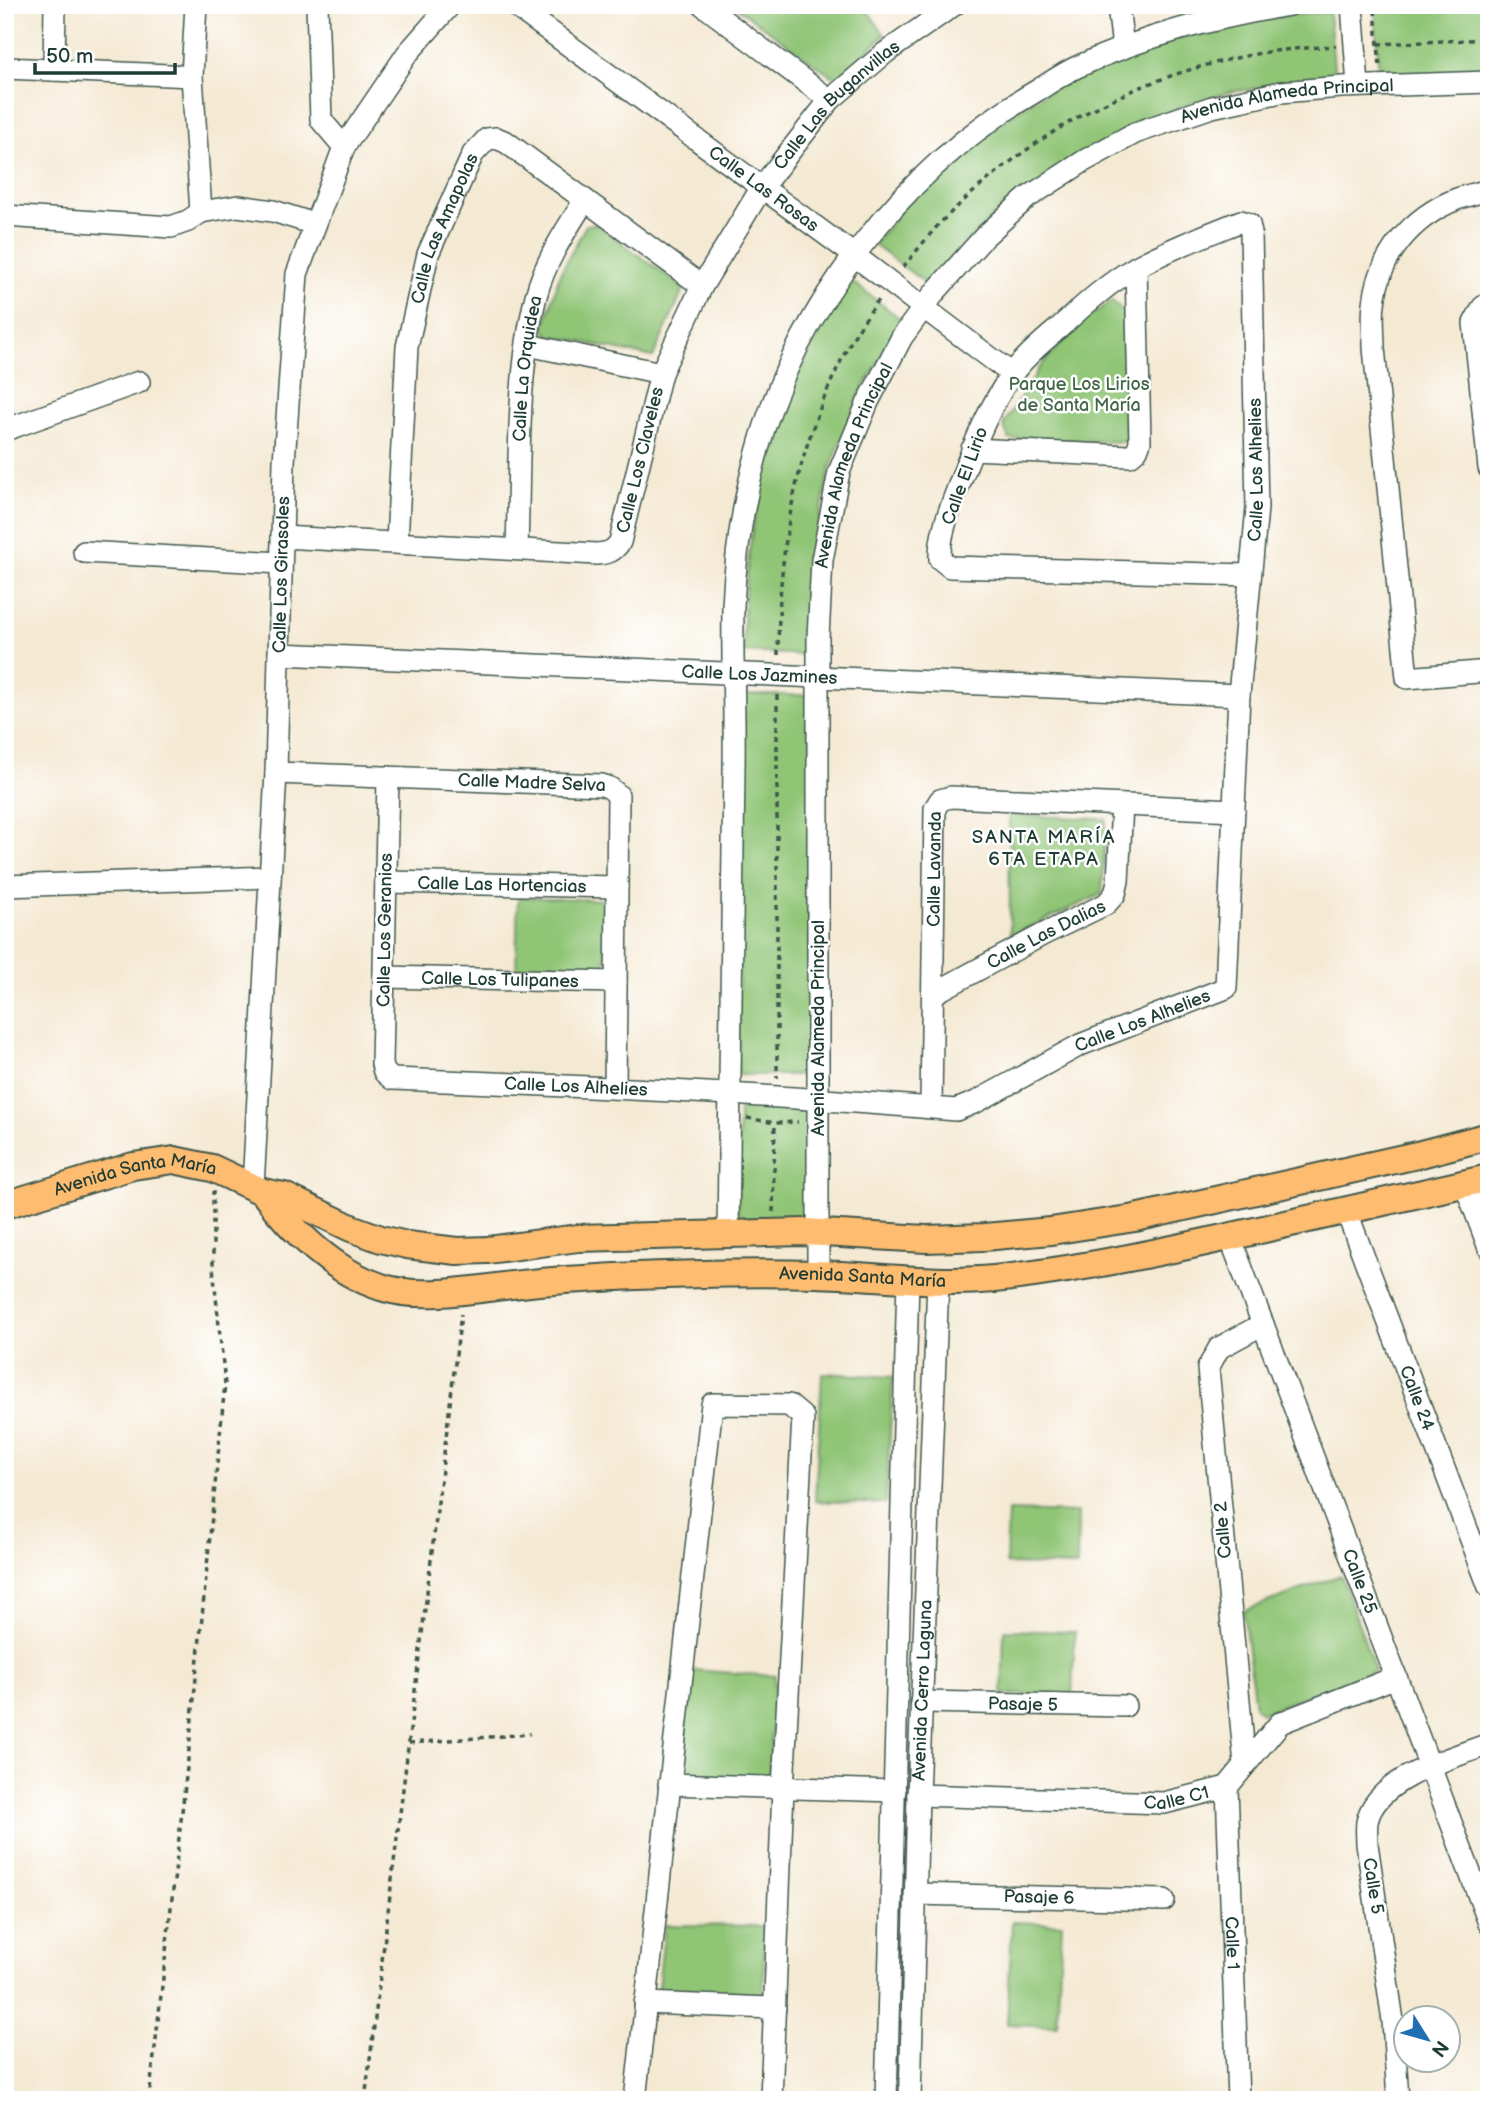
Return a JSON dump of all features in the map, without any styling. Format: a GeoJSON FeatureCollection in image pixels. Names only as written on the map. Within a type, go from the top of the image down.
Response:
{"type":"FeatureCollection","features":[{"type":"Feature","properties":{"kind":"main road","name":"Avenida Santa María"},"geometry":{"type":"LineString","coordinates":[[5,1205],[133,1166],[160,1161],[187,1162],[212,1168],[258,1189],[284,1196],[351,1228],[407,1245],[443,1250],[488,1250],[578,1238],[728,1234],[818,1233],[926,1239],[984,1237],[1051,1231],[1135,1218],[1417,1155],[1489,1136]]}},
{"type":"Feature","properties":{"kind":"main road","name":"Avenida Santa María"},"geometry":{"type":"LineString","coordinates":[[258,1189],[296,1230],[324,1254],[365,1281],[401,1292],[464,1291],[524,1283],[730,1272],[938,1281],[992,1279],[1142,1257],[1477,1181]]}},
{"type":"Feature","properties":{"kind":"street"},"geometry":{"type":"LineString","coordinates":[[54,70],[55,5]]}},
{"type":"Feature","properties":{"kind":"street"},"geometry":{"type":"LineString","coordinates":[[195,5],[192,76],[201,212]]}},
{"type":"Feature","properties":{"kind":"street"},"geometry":{"type":"LineString","coordinates":[[317,5],[321,120],[344,147]]}},
{"type":"Feature","properties":{"kind":"street","name":"Calle Los Girasoles"},"geometry":{"type":"LineString","coordinates":[[258,1189],[276,773],[284,462],[297,274],[344,147],[407,54],[450,5]]}},
{"type":"Feature","properties":{"kind":"street","name":"Calle Las Rosas"},"geometry":{"type":"LineString","coordinates":[[514,5],[1012,374]]}},
{"type":"Feature","properties":{"kind":"street"},"geometry":{"type":"LineString","coordinates":[[703,5],[830,100]]}},
{"type":"Feature","properties":{"kind":"street","name":"Calle Las Buganvillas"},"geometry":{"type":"LineString","coordinates":[[762,187],[830,100],[885,53],[954,5]]}},
{"type":"Feature","properties":{"kind":"street"},"geometry":{"type":"LineString","coordinates":[[1118,5],[1123,48]]}},
{"type":"Feature","properties":{"kind":"street"},"geometry":{"type":"LineString","coordinates":[[728,1234],[733,606],[741,526],[755,457],[781,379],[818,311],[891,209],[962,142],[1008,107],[1064,74],[1152,36],[1237,14],[1289,5]]}},
{"type":"Feature","properties":{"kind":"street"},"geometry":{"type":"LineString","coordinates":[[1352,5],[1359,86]]}},
{"type":"Feature","properties":{"kind":"street"},"geometry":{"type":"LineString","coordinates":[[5,68],[192,76]]}},
{"type":"Feature","properties":{"kind":"street","name":"Avenida Alameda Principal"},"geometry":{"type":"LineString","coordinates":[[818,1274],[818,677],[822,561],[839,472],[867,402],[902,337],[985,236],[1027,198],[1084,161],[1135,133],[1212,107],[1282,92],[1359,86],[1489,82]]}},
{"type":"Feature","properties":{"kind":"street","name":"Calle Las Amapolas"},"geometry":{"type":"LineString","coordinates":[[397,542],[407,347],[428,254],[473,154],[487,139],[496,138],[506,142],[702,286]]}},
{"type":"Feature","properties":{"kind":"street","name":"Calle Los Claveles"},"geometry":{"type":"LineString","coordinates":[[282,537],[597,554],[615,550],[620,542],[662,373],[702,286],[762,187]]}},
{"type":"Feature","properties":{"kind":"street"},"geometry":{"type":"LineString","coordinates":[[1489,190],[1458,198],[1438,208],[1402,235],[1383,267],[1374,303],[1374,348],[1407,678],[1489,671]]}},
{"type":"Feature","properties":{"kind":"street","name":"Calle La Orquidea"},"geometry":{"type":"LineString","coordinates":[[517,548],[523,376],[536,294],[557,246],[585,200]]}},
{"type":"Feature","properties":{"kind":"street"},"geometry":{"type":"LineString","coordinates":[[5,216],[171,227],[188,222],[201,212],[238,206],[273,211],[314,224]]}},
{"type":"Feature","properties":{"kind":"street","name":"Calle El Lirio"},"geometry":{"type":"LineString","coordinates":[[1248,224],[1241,221],[1190,241],[1136,267],[1088,302],[1048,337],[1012,374],[990,410],[972,449],[952,506],[940,549],[940,559],[950,567],[1251,575]]}},
{"type":"Feature","properties":{"kind":"street","name":"Calle Los Alhelies"},"geometry":{"type":"LineString","coordinates":[[393,1079],[818,1098],[956,1110],[1080,1045],[1226,988],[1239,695],[1257,508],[1251,233],[1248,224]]}},
{"type":"Feature","properties":{"kind":"street"},"geometry":{"type":"LineString","coordinates":[[972,449],[1130,456],[1137,450],[1140,442],[1136,267]]}},
{"type":"Feature","properties":{"kind":"street"},"geometry":{"type":"LineString","coordinates":[[1489,303],[1483,307],[1474,323],[1486,412],[1489,468]]}},
{"type":"Feature","properties":{"kind":"street"},"geometry":{"type":"LineString","coordinates":[[528,345],[662,373]]}},
{"type":"Feature","properties":{"kind":"street"},"geometry":{"type":"LineString","coordinates":[[5,430],[139,382]]}},
{"type":"Feature","properties":{"kind":"street"},"geometry":{"type":"LineString","coordinates":[[85,552],[281,563]]}},
{"type":"Feature","properties":{"kind":"street","name":"Calle Los Jazmines"},"geometry":{"type":"LineString","coordinates":[[279,654],[1239,695]]}},
{"type":"Feature","properties":{"kind":"street","name":"Calle Madre Selva"},"geometry":{"type":"LineString","coordinates":[[276,773],[602,785],[618,795],[615,1087]]}},
{"type":"Feature","properties":{"kind":"street","name":"Calle Los Geranios"},"geometry":{"type":"LineString","coordinates":[[388,777],[382,1064],[384,1072],[393,1079]]}},
{"type":"Feature","properties":{"kind":"street","name":"Calle Lavanda"},"geometry":{"type":"LineString","coordinates":[[931,1107],[934,808],[940,800],[951,797],[1234,810]]}},
{"type":"Feature","properties":{"kind":"street","name":"Calle Las Dalias"},"geometry":{"type":"LineString","coordinates":[[933,994],[1044,934],[1107,904],[1115,894],[1118,881],[1122,805]]}},
{"type":"Feature","properties":{"kind":"street"},"geometry":{"type":"LineString","coordinates":[[5,886],[270,877]]}},
{"type":"Feature","properties":{"kind":"street","name":"Calle Las Hortencias"},"geometry":{"type":"LineString","coordinates":[[386,881],[617,887]]}},
{"type":"Feature","properties":{"kind":"street","name":"Calle Los Tulipanes"},"geometry":{"type":"LineString","coordinates":[[384,977],[616,982]]}},
{"type":"Feature","properties":{"kind":"street"},"geometry":{"type":"LineString","coordinates":[[1477,1181],[1489,1248]]}},
{"type":"Feature","properties":{"kind":"street","name":"Calle 24"},"geometry":{"type":"LineString","coordinates":[[1346,1210],[1489,1587]]}},
{"type":"Feature","properties":{"kind":"street","name":"Calle 25"},"geometry":{"type":"LineString","coordinates":[[1230,1237],[1489,1923]]}},
{"type":"Feature","properties":{"kind":"street"},"geometry":{"type":"LineString","coordinates":[[886,2100],[908,1279]]}},
{"type":"Feature","properties":{"kind":"street","name":"Avenida Cerro Laguna"},"geometry":{"type":"LineString","coordinates":[[910,2100],[921,1702],[938,1281]]}},
{"type":"Feature","properties":{"kind":"street","name":"Calle 2"},"geometry":{"type":"LineString","coordinates":[[1245,1765],[1208,1368],[1219,1348],[1263,1324]]}},
{"type":"Feature","properties":{"kind":"street"},"geometry":{"type":"LineString","coordinates":[[635,2100],[712,1404],[789,1405],[803,1417],[783,1788],[771,2100]]}},
{"type":"Feature","properties":{"kind":"street","name":"Calle C1"},"geometry":{"type":"LineString","coordinates":[[918,1795],[1164,1803],[1227,1787],[1280,1723],[1396,1677]]}},
{"type":"Feature","properties":{"kind":"street","name":"Pasaje 5"},"geometry":{"type":"LineString","coordinates":[[921,1702],[1125,1706]]}},
{"type":"Feature","properties":{"kind":"street","name":"Calle 5"},"geometry":{"type":"LineString","coordinates":[[1398,2100],[1394,2021],[1367,1844],[1367,1821],[1375,1802],[1390,1787],[1430,1766],[1489,1744]]}},
{"type":"Feature","properties":{"kind":"street"},"geometry":{"type":"LineString","coordinates":[[669,1784],[895,1791]]}},
{"type":"Feature","properties":{"kind":"street","name":"Calle 1"},"geometry":{"type":"LineString","coordinates":[[1227,1787],[1238,2100]]}},
{"type":"Feature","properties":{"kind":"street","name":"Pasaje 6"},"geometry":{"type":"LineString","coordinates":[[915,1894],[1164,1900]]}},
{"type":"Feature","properties":{"kind":"street"},"geometry":{"type":"LineString","coordinates":[[645,2003],[775,2008]]}},
{"type":"Feature","properties":{"kind":"path"},"geometry":{"type":"LineString","coordinates":[[1375,10],[1380,71]]}},
{"type":"Feature","properties":{"kind":"path"},"geometry":{"type":"LineString","coordinates":[[1378,44],[1489,39]]}},
{"type":"Feature","properties":{"kind":"path"},"geometry":{"type":"LineString","coordinates":[[902,267],[940,224],[980,186],[1018,156],[1077,117],[1132,90],[1184,71],[1257,54],[1336,46]]}},
{"type":"Feature","properties":{"kind":"path"},"geometry":{"type":"LineString","coordinates":[[778,655],[784,542],[795,486],[822,401],[848,346],[879,299]]}},
{"type":"Feature","properties":{"kind":"path"},"geometry":{"type":"LineString","coordinates":[[777,695],[777,1082]]}},
{"type":"Feature","properties":{"kind":"path"},"geometry":{"type":"LineString","coordinates":[[739,1116],[775,1123],[799,1122]]}},
{"type":"Feature","properties":{"kind":"path"},"geometry":{"type":"LineString","coordinates":[[774,1213],[775,1123]]}},
{"type":"Feature","properties":{"kind":"path"},"geometry":{"type":"LineString","coordinates":[[149,2100],[188,1759],[225,1384],[213,1267],[212,1168]]}},
{"type":"Feature","properties":{"kind":"path"},"geometry":{"type":"LineString","coordinates":[[365,2100],[464,1291]]}},
{"type":"Feature","properties":{"kind":"path"},"geometry":{"type":"LineString","coordinates":[[409,1743],[530,1734]]}},
{"type":"Feature","properties":{"kind":"green space"},"geometry":{"type":"Polygon","coordinates":[[[733,5],[863,5],[885,35],[836,79],[733,5]]]}},
{"type":"Feature","properties":{"kind":"green space"},"geometry":{"type":"Polygon","coordinates":[[[1489,5],[1489,72],[1379,78],[1375,10],[1489,5]]]}},
{"type":"Feature","properties":{"kind":"green space"},"geometry":{"type":"Polygon","coordinates":[[[1329,12],[1335,78],[1230,92],[1178,108],[1002,207],[928,285],[874,245],[903,207],[964,152],[1021,108],[1074,77],[1136,52],[1215,27],[1270,17],[1329,12]]]}},
{"type":"Feature","properties":{"kind":"green space"},"geometry":{"type":"Polygon","coordinates":[[[596,224],[684,288],[653,357],[548,335],[544,327],[560,274],[586,225],[596,224]]]}},
{"type":"Feature","properties":{"kind":"green space"},"geometry":{"type":"Polygon","coordinates":[[[850,280],[902,320],[859,396],[830,469],[811,558],[808,655],[743,652],[749,553],[768,458],[801,367],[850,280]]]}},
{"type":"Feature","properties":{"kind":"green space","name":"Parque Los Lirios de Santa María"},"geometry":{"type":"Polygon","coordinates":[[[1112,301],[1125,312],[1126,442],[1009,439],[1003,425],[1042,364],[1083,321],[1112,301]]]}},
{"type":"Feature","properties":{"kind":"green space"},"geometry":{"type":"Polygon","coordinates":[[[741,695],[812,695],[809,1075],[738,1075],[741,695]]]}},
{"type":"Feature","properties":{"kind":"green space"},"geometry":{"type":"Polygon","coordinates":[[[1009,815],[1106,819],[1102,894],[1010,936],[1009,815]]]}},
{"type":"Feature","properties":{"kind":"green space"},"geometry":{"type":"Polygon","coordinates":[[[518,897],[607,900],[605,971],[516,968],[518,897]]]}},
{"type":"Feature","properties":{"kind":"green space"},"geometry":{"type":"Polygon","coordinates":[[[739,1107],[810,1107],[808,1225],[737,1225],[739,1107]]]}},
{"type":"Feature","properties":{"kind":"green space"},"geometry":{"type":"Polygon","coordinates":[[[822,1373],[893,1377],[886,1504],[815,1501],[822,1373]]]}},
{"type":"Feature","properties":{"kind":"green space"},"geometry":{"type":"Polygon","coordinates":[[[1008,1511],[1078,1513],[1077,1566],[1006,1564],[1008,1511]]]}},
{"type":"Feature","properties":{"kind":"green space"},"geometry":{"type":"Polygon","coordinates":[[[1341,1575],[1375,1670],[1262,1713],[1255,1707],[1243,1611],[1341,1575]]]}},
{"type":"Feature","properties":{"kind":"green space"},"geometry":{"type":"Polygon","coordinates":[[[1004,1630],[1075,1632],[1072,1696],[1002,1694],[1004,1630]]]}},
{"type":"Feature","properties":{"kind":"green space"},"geometry":{"type":"Polygon","coordinates":[[[691,1670],[775,1676],[769,1780],[681,1777],[691,1670]]]}},
{"type":"Feature","properties":{"kind":"green space"},"geometry":{"type":"Polygon","coordinates":[[[1012,1922],[1062,1924],[1057,2026],[1007,2024],[1012,1922]]]}},
{"type":"Feature","properties":{"kind":"green space"},"geometry":{"type":"Polygon","coordinates":[[[665,1925],[765,1926],[763,2002],[657,1996],[665,1925]]]}},
{"type":"Feature","properties":{"kind":"district","name":"SANTA MARÍA 6TA ETAPA"},"geometry":{"type":"Point","coordinates":[1044,848]}}]}
